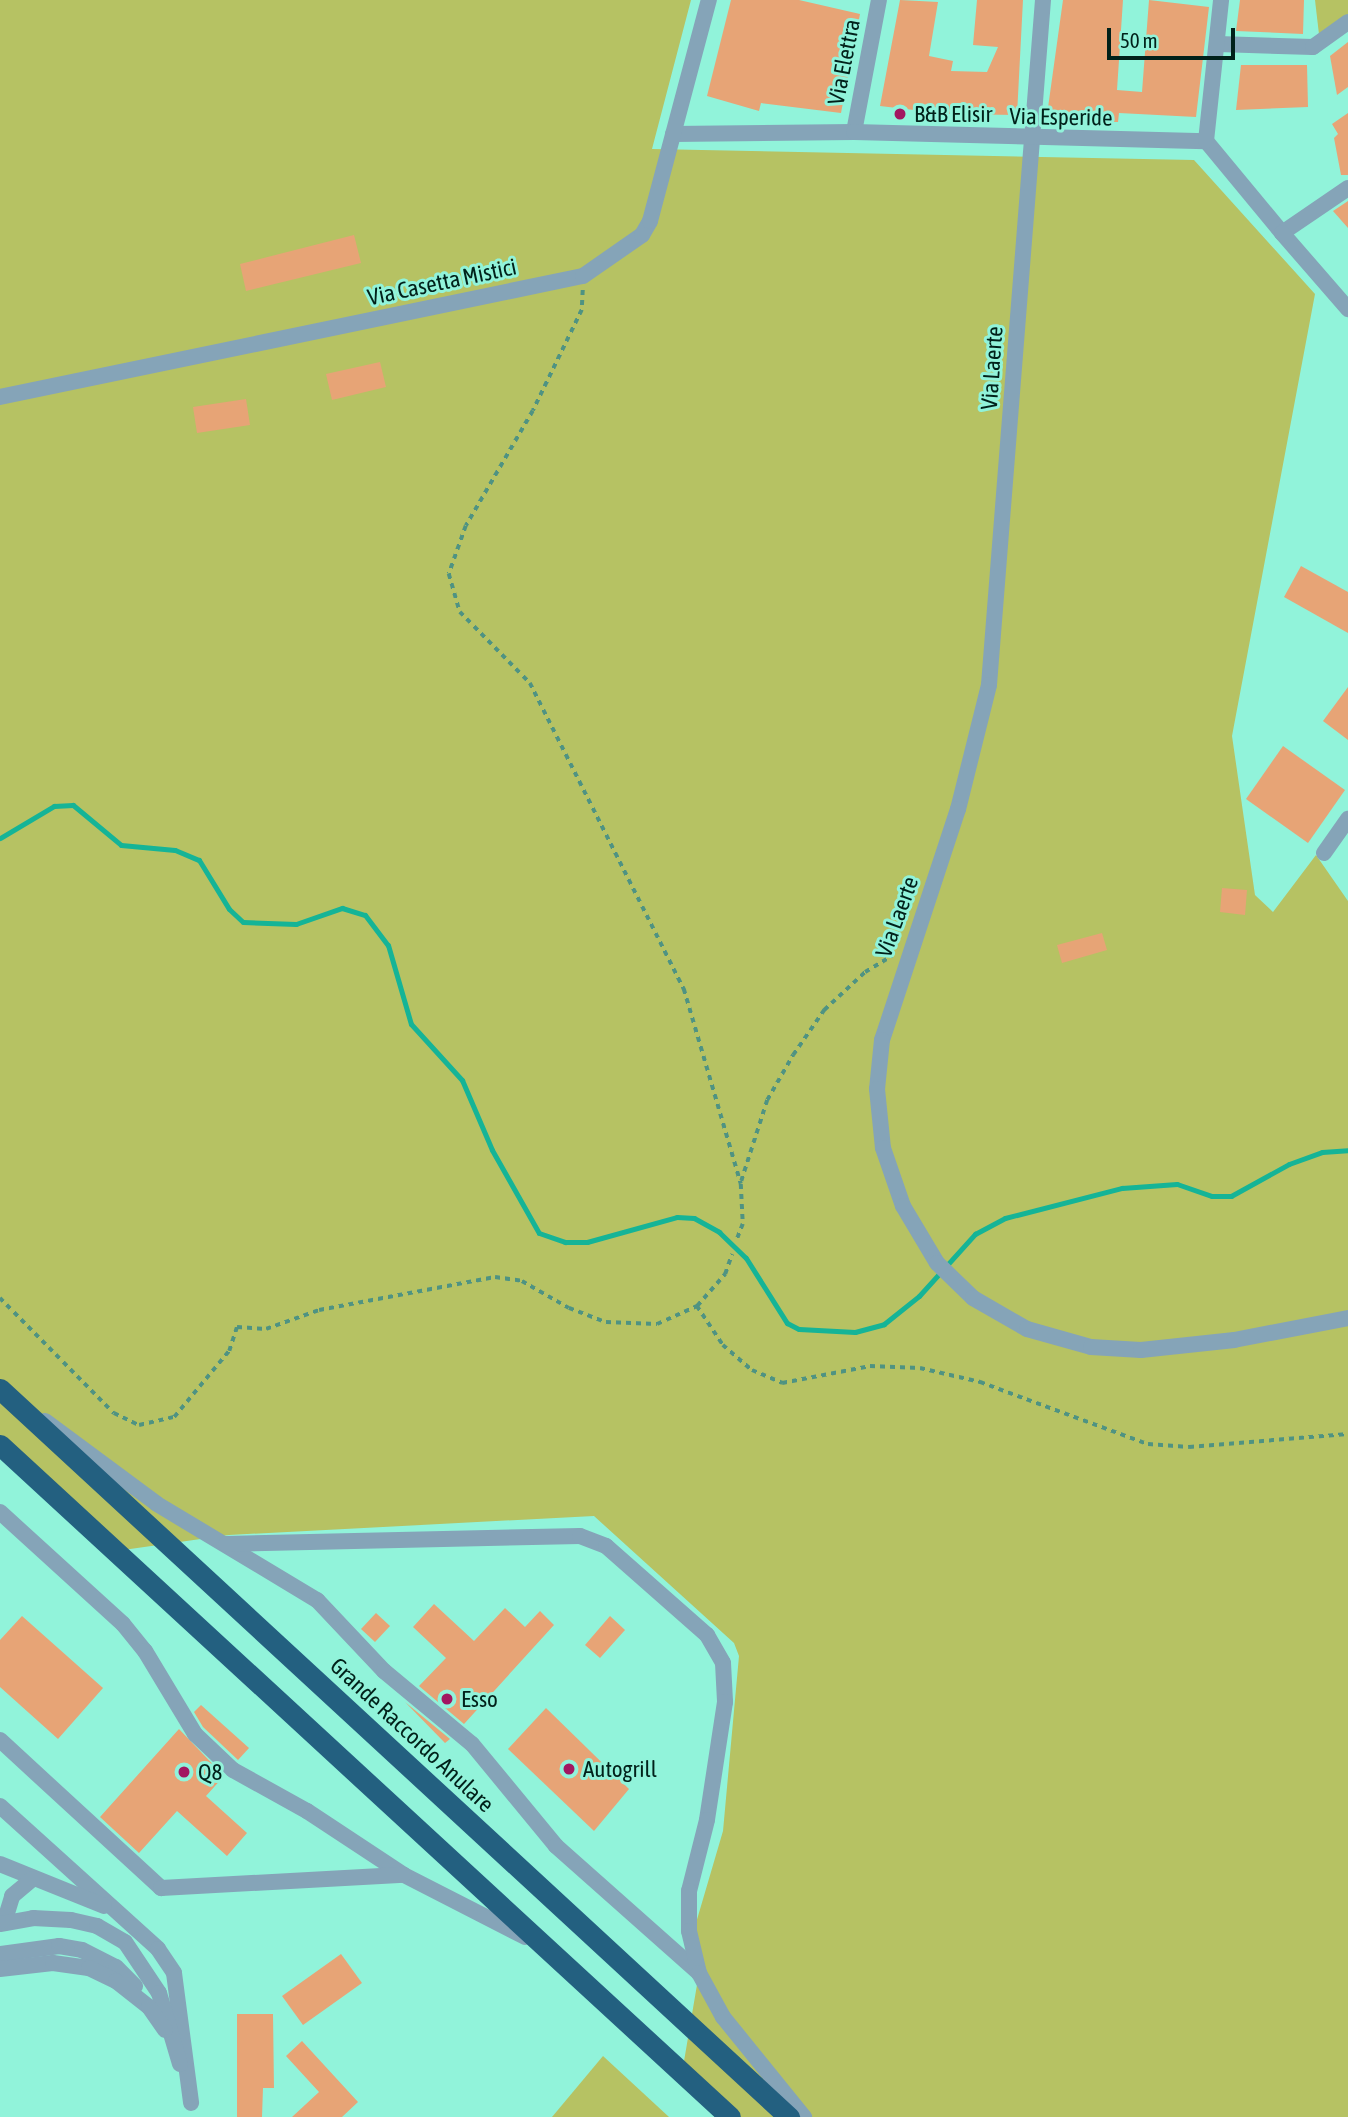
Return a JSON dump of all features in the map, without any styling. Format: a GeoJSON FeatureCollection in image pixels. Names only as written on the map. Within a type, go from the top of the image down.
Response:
{"type":"FeatureCollection","features":[{"type":"Feature","properties":{"kind":"highway","name":"Grande Raccordo Anulare"},"geometry":{"type":"LineString","coordinates":[[1,1390],[789,2117]]}},
{"type":"Feature","properties":{"kind":"highway"},"geometry":{"type":"LineString","coordinates":[[0,1445],[730,2117]]}},
{"type":"Feature","properties":{"kind":"street","name":"Via Casetta Mistici"},"geometry":{"type":"LineString","coordinates":[[0,397],[583,276],[642,235],[662,186],[709,0]]}},
{"type":"Feature","properties":{"kind":"street","name":"Via Elettra"},"geometry":{"type":"LineString","coordinates":[[854,132],[879,0]]}},
{"type":"Feature","properties":{"kind":"street","name":"Via Laerte"},"geometry":{"type":"LineString","coordinates":[[1043,0],[989,685],[968,777],[882,1040],[877,1100],[890,1173],[923,1243],[962,1288],[1019,1326],[1110,1350],[1198,1345],[1348,1318]]}},
{"type":"Feature","properties":{"kind":"street"},"geometry":{"type":"LineString","coordinates":[[1222,0],[1206,141],[1348,309]]}},
{"type":"Feature","properties":{"kind":"street"},"geometry":{"type":"LineString","coordinates":[[1218,44],[1313,47],[1348,22]]}},
{"type":"Feature","properties":{"kind":"street","name":"Via Esperide"},"geometry":{"type":"LineString","coordinates":[[673,134],[854,132],[1032,140],[1206,141]]}},
{"type":"Feature","properties":{"kind":"street"},"geometry":{"type":"LineString","coordinates":[[1282,233],[1348,188]]}},
{"type":"Feature","properties":{"kind":"street"},"geometry":{"type":"LineString","coordinates":[[1324,853],[1348,819]]}},
{"type":"Feature","properties":{"kind":"street"},"geometry":{"type":"LineString","coordinates":[[1,1390],[157,1504],[317,1600],[384,1671],[472,1744],[556,1846],[699,1973],[730,2029],[804,2117]]}},
{"type":"Feature","properties":{"kind":"street"},"geometry":{"type":"LineString","coordinates":[[0,1512],[135,1638],[189,1726],[211,1752],[241,1776],[307,1811],[404,1875],[494,1919],[562,1962]]}},
{"type":"Feature","properties":{"kind":"street"},"geometry":{"type":"LineString","coordinates":[[226,1544],[580,1535],[606,1546],[707,1635],[723,1663],[726,1694],[709,1810],[688,1899],[699,1973]]}},
{"type":"Feature","properties":{"kind":"street"},"geometry":{"type":"LineString","coordinates":[[0,1740],[161,1888],[404,1875]]}},
{"type":"Feature","properties":{"kind":"street"},"geometry":{"type":"LineString","coordinates":[[0,1806],[158,1949],[174,1973],[193,2110]]}},
{"type":"Feature","properties":{"kind":"street"},"geometry":{"type":"LineString","coordinates":[[0,1864],[113,1909]]}},
{"type":"Feature","properties":{"kind":"street"},"geometry":{"type":"LineString","coordinates":[[32,1879],[12,1896],[2,1923],[33,1918],[84,1922],[125,1942],[159,1993],[193,2110]]}},
{"type":"Feature","properties":{"kind":"street"},"geometry":{"type":"LineString","coordinates":[[0,1954],[59,1947],[97,1955],[133,1983],[170,2036],[193,2110]]}},
{"type":"Feature","properties":{"kind":"street"},"geometry":{"type":"LineString","coordinates":[[0,1969],[53,1963],[89,1968],[116,1981],[149,2007],[170,2036]]}},
{"type":"Feature","properties":{"kind":"path"},"geometry":{"type":"LineString","coordinates":[[583,276],[582,310],[533,411],[466,526],[449,574],[460,611],[530,683],[684,989],[741,1184],[743,1224],[737,1240]]}},
{"type":"Feature","properties":{"kind":"path"},"geometry":{"type":"LineString","coordinates":[[741,1184],[767,1100],[824,1010],[865,972],[912,947]]}},
{"type":"Feature","properties":{"kind":"path"},"geometry":{"type":"LineString","coordinates":[[0,1298],[114,1413],[139,1426],[174,1417],[229,1351],[237,1327],[267,1328],[319,1310],[495,1277],[522,1281],[569,1308],[606,1322],[657,1324],[697,1306],[725,1274],[732,1254]]}},
{"type":"Feature","properties":{"kind":"path"},"geometry":{"type":"LineString","coordinates":[[697,1306],[723,1345],[752,1370],[782,1383],[870,1366],[920,1368],[980,1382],[1147,1444],[1189,1447],[1348,1434]]}},
{"type":"Feature","properties":{"kind":"green space"},"geometry":{"type":"Polygon","coordinates":[[[0,0],[691,0],[652,149],[1194,160],[1315,294],[1232,736],[1255,895],[1273,912],[1316,855],[1348,901],[1348,2117],[730,2117],[682,2073],[699,1973],[691,1940],[723,1831],[739,1656],[734,1643],[594,1516],[229,1535],[116,1551],[0,1447],[0,0]]]}},
{"type":"Feature","properties":{"kind":"green space"},"geometry":{"type":"Polygon","coordinates":[[[1315,0],[1348,0],[1348,22],[1320,43],[1315,0]]]}},
{"type":"Feature","properties":{"kind":"green space"},"geometry":{"type":"Polygon","coordinates":[[[603,2056],[669,2117],[552,2117],[603,2056]]]}},
{"type":"Feature","properties":{"kind":"building"},"geometry":{"type":"Polygon","coordinates":[[[731,0],[799,0],[860,14],[841,113],[761,103],[759,111],[707,96],[731,0]]]}},
{"type":"Feature","properties":{"kind":"building"},"geometry":{"type":"Polygon","coordinates":[[[900,0],[938,2],[929,56],[953,61],[951,71],[987,72],[998,47],[973,45],[977,0],[1023,0],[1017,115],[948,114],[880,106],[900,0]]]}},
{"type":"Feature","properties":{"kind":"building"},"geometry":{"type":"Polygon","coordinates":[[[1063,0],[1123,0],[1117,90],[1142,92],[1149,0],[1209,7],[1196,117],[1119,113],[1118,122],[1046,122],[1063,0]]]}},
{"type":"Feature","properties":{"kind":"building"},"geometry":{"type":"Polygon","coordinates":[[[1240,0],[1304,0],[1303,34],[1236,31],[1240,0]]]}},
{"type":"Feature","properties":{"kind":"building"},"geometry":{"type":"Polygon","coordinates":[[[1348,42],[1348,87],[1337,95],[1330,56],[1348,42]]]}},
{"type":"Feature","properties":{"kind":"building"},"geometry":{"type":"Polygon","coordinates":[[[1241,65],[1307,65],[1308,107],[1236,110],[1241,65]]]}},
{"type":"Feature","properties":{"kind":"building"},"geometry":{"type":"Polygon","coordinates":[[[1348,113],[1348,175],[1341,175],[1334,138],[1338,134],[1332,124],[1348,113]]]}},
{"type":"Feature","properties":{"kind":"building"},"geometry":{"type":"Polygon","coordinates":[[[1348,201],[1348,228],[1333,211],[1348,201]]]}},
{"type":"Feature","properties":{"kind":"building"},"geometry":{"type":"Polygon","coordinates":[[[354,235],[361,263],[246,291],[240,264],[354,235]]]}},
{"type":"Feature","properties":{"kind":"building"},"geometry":{"type":"Polygon","coordinates":[[[380,362],[386,387],[332,400],[326,374],[380,362]]]}},
{"type":"Feature","properties":{"kind":"building"},"geometry":{"type":"Polygon","coordinates":[[[246,399],[250,425],[197,433],[193,407],[246,399]]]}},
{"type":"Feature","properties":{"kind":"building"},"geometry":{"type":"Polygon","coordinates":[[[1301,566],[1348,592],[1348,633],[1284,597],[1301,566]]]}},
{"type":"Feature","properties":{"kind":"building"},"geometry":{"type":"Polygon","coordinates":[[[1348,687],[1348,740],[1323,721],[1348,687]]]}},
{"type":"Feature","properties":{"kind":"building"},"geometry":{"type":"Polygon","coordinates":[[[1283,746],[1345,790],[1308,843],[1246,799],[1283,746]]]}},
{"type":"Feature","properties":{"kind":"building"},"geometry":{"type":"Polygon","coordinates":[[[1222,888],[1247,890],[1245,915],[1220,912],[1222,888]]]}},
{"type":"Feature","properties":{"kind":"building"},"geometry":{"type":"Polygon","coordinates":[[[1102,933],[1107,950],[1062,963],[1057,945],[1102,933]]]}},
{"type":"Feature","properties":{"kind":"building"},"geometry":{"type":"Polygon","coordinates":[[[434,1604],[474,1641],[505,1608],[525,1627],[540,1611],[554,1625],[464,1724],[419,1686],[446,1658],[413,1627],[434,1604]]]}},
{"type":"Feature","properties":{"kind":"building"},"geometry":{"type":"Polygon","coordinates":[[[376,1613],[390,1626],[375,1642],[361,1629],[376,1613]]]}},
{"type":"Feature","properties":{"kind":"building"},"geometry":{"type":"Polygon","coordinates":[[[22,1616],[103,1688],[58,1739],[0,1687],[0,1640],[22,1616]]]}},
{"type":"Feature","properties":{"kind":"building"},"geometry":{"type":"Polygon","coordinates":[[[610,1616],[625,1630],[600,1658],[585,1645],[610,1616]]]}},
{"type":"Feature","properties":{"kind":"building"},"geometry":{"type":"Polygon","coordinates":[[[405,1702],[450,1739],[445,1743],[405,1702]]]}},
{"type":"Feature","properties":{"kind":"building"},"geometry":{"type":"Polygon","coordinates":[[[201,1705],[249,1748],[238,1760],[203,1727],[194,1712],[201,1705]]]}},
{"type":"Feature","properties":{"kind":"building","name":"Autogrill"},"geometry":{"type":"Polygon","coordinates":[[[546,1708],[629,1789],[594,1831],[508,1749],[546,1708]]]}},
{"type":"Feature","properties":{"kind":"building","name":"Q8"},"geometry":{"type":"Polygon","coordinates":[[[179,1729],[224,1776],[206,1796],[247,1833],[227,1856],[177,1811],[139,1853],[100,1817],[179,1729]]]}},
{"type":"Feature","properties":{"kind":"building"},"geometry":{"type":"Polygon","coordinates":[[[341,1954],[362,1983],[303,2025],[282,1996],[341,1954]]]}},
{"type":"Feature","properties":{"kind":"building"},"geometry":{"type":"Polygon","coordinates":[[[237,2014],[273,2014],[274,2088],[263,2088],[262,2117],[237,2117],[237,2014]]]}},
{"type":"Feature","properties":{"kind":"building"},"geometry":{"type":"Polygon","coordinates":[[[302,2041],[358,2102],[342,2117],[292,2117],[319,2092],[286,2056],[302,2041]]]}},
{"type":"Feature","properties":{"kind":"waterway"},"geometry":{"type":"LineString","coordinates":[[0,838],[54,806],[73,805],[121,845],[175,850],[199,860],[229,909],[243,922],[296,924],[342,908],[365,915],[388,945],[411,1024],[462,1080],[492,1150],[539,1233],[565,1242],[587,1242],[677,1217],[694,1218],[719,1232],[746,1258],[787,1323],[799,1329],[855,1332],[884,1324],[919,1296],[975,1234],[1005,1218],[1122,1188],[1177,1184],[1212,1196],[1231,1196],[1289,1164],[1322,1152],[1348,1150]]}},
{"type":"Feature","properties":{"kind":"place","name":"B&B Elisir"},"geometry":{"type":"Point","coordinates":[900,114]}},
{"type":"Feature","properties":{"kind":"place","name":"Esso"},"geometry":{"type":"Point","coordinates":[447,1699]}},
{"type":"Feature","properties":{"kind":"place","name":"Autogrill"},"geometry":{"type":"Point","coordinates":[569,1769]}},
{"type":"Feature","properties":{"kind":"place","name":"Q8"},"geometry":{"type":"Point","coordinates":[184,1772]}}]}
